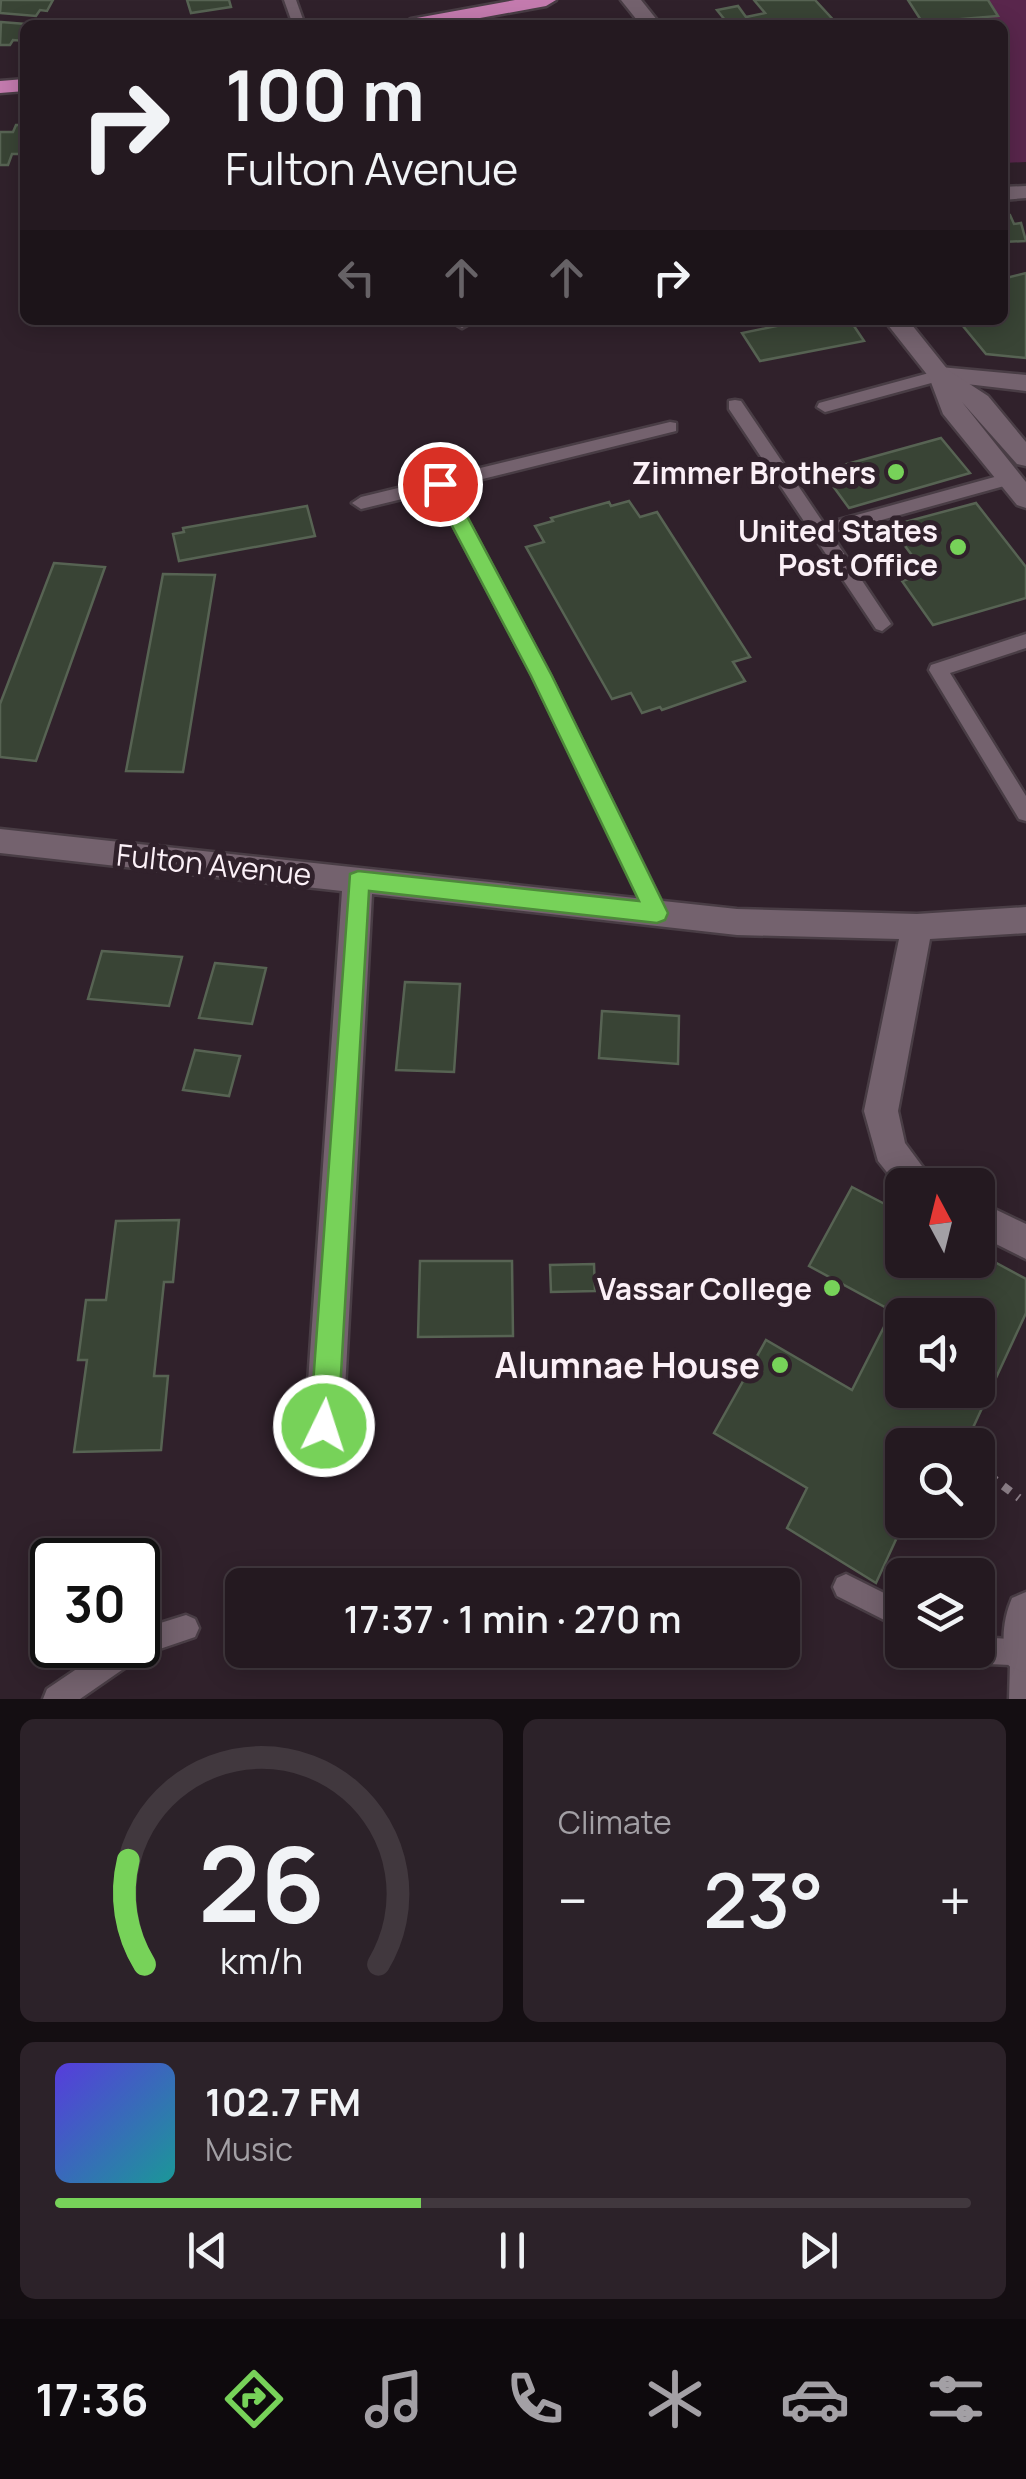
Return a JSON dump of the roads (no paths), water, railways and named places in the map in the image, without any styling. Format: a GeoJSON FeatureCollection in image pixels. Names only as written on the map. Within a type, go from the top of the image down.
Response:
{"type":"FeatureCollection","features":[{"type":"Feature","properties":{"kind":"highway"},"geometry":{"type":"LineString","coordinates":[[437,20],[534,1]]}},
{"type":"Feature","properties":{"kind":"street"},"geometry":{"type":"LineString","coordinates":[[631,0],[646,20]]}},
{"type":"Feature","properties":{"kind":"street"},"geometry":{"type":"LineString","coordinates":[[900,325],[940,374],[979,402],[1026,458]]}},
{"type":"Feature","properties":{"kind":"street"},"geometry":{"type":"LineString","coordinates":[[940,374],[1026,384]]}},
{"type":"Feature","properties":{"kind":"street"},"geometry":{"type":"LineString","coordinates":[[940,374],[952,408],[1018,489]]}},
{"type":"Feature","properties":{"kind":"street","name":"Fulton Avenue"},"geometry":{"type":"LineString","coordinates":[[0,841],[657,913],[821,927],[917,927],[1026,920]]}},
{"type":"Feature","properties":{"kind":"street"},"geometry":{"type":"LineString","coordinates":[[324,1426],[358,880]]}},
{"type":"Feature","properties":{"kind":"street"},"geometry":{"type":"LineString","coordinates":[[905,1168],[890,1150],[881,1111],[917,927]]}},
{"type":"Feature","properties":{"kind":"street"},"geometry":{"type":"LineString","coordinates":[[995,1226],[1026,1242]]}},
{"type":"Feature","properties":{"kind":"street"},"geometry":{"type":"LineString","coordinates":[[1023,1652],[1026,1612]]}},
{"type":"Feature","properties":{"kind":"lane"},"geometry":{"type":"LineString","coordinates":[[824,407],[940,374]]}},
{"type":"Feature","properties":{"kind":"lane"},"geometry":{"type":"LineString","coordinates":[[735,405],[882,624]]}},
{"type":"Feature","properties":{"kind":"lane"},"geometry":{"type":"LineString","coordinates":[[361,503],[670,426]]}},
{"type":"Feature","properties":{"kind":"lane"},"geometry":{"type":"LineString","coordinates":[[440,484],[541,676],[657,913]]}},
{"type":"Feature","properties":{"kind":"lane"},"geometry":{"type":"LineString","coordinates":[[820,530],[1018,489]]}},
{"type":"Feature","properties":{"kind":"lane"},"geometry":{"type":"LineString","coordinates":[[1026,641],[938,670],[1026,813]]}},
{"type":"Feature","properties":{"kind":"lane"},"geometry":{"type":"LineString","coordinates":[[846,1586],[885,1607]]}},
{"type":"Feature","properties":{"kind":"lane"},"geometry":{"type":"LineString","coordinates":[[160,1636],[186,1628]]}},
{"type":"Feature","properties":{"kind":"lane"},"geometry":{"type":"LineString","coordinates":[[995,1651],[1023,1652],[1023,1699]]}},
{"type":"Feature","properties":{"kind":"lane"},"geometry":{"type":"LineString","coordinates":[[57,1699],[102,1668]]}},
{"type":"Feature","properties":{"kind":"place","name":"Zimmer Brothers"},"geometry":{"type":"Point","coordinates":[896,472]}},
{"type":"Feature","properties":{"kind":"place","name":"United States Post Office"},"geometry":{"type":"Point","coordinates":[958,547]}},
{"type":"Feature","properties":{"kind":"place","name":"Vassar College"},"geometry":{"type":"Point","coordinates":[832,1288]}},
{"type":"Feature","properties":{"kind":"place","name":"Alumnae House"},"geometry":{"type":"Point","coordinates":[780,1365]}}]}
